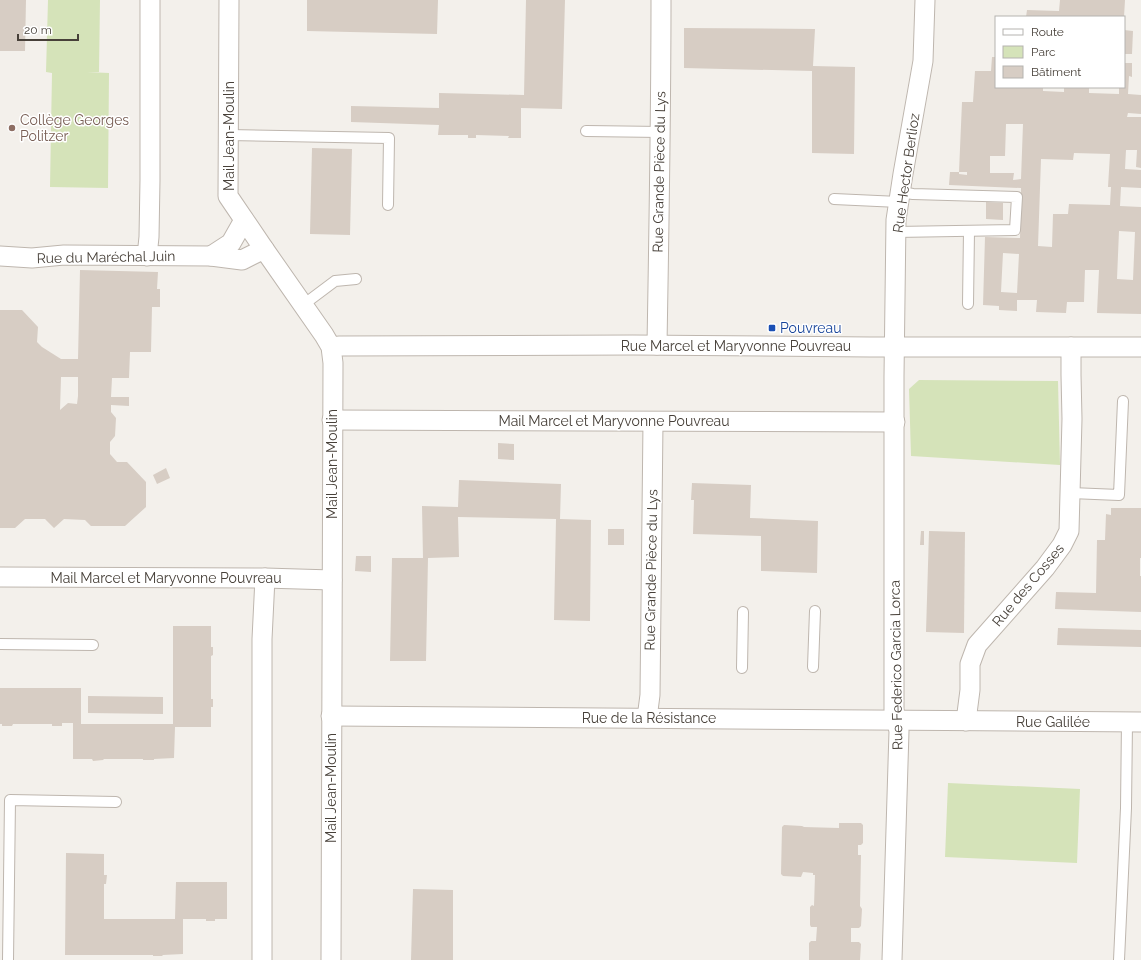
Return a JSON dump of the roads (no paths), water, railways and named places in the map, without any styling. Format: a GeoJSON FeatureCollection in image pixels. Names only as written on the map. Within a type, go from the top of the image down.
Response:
{"type":"FeatureCollection","features":[{"type":"Feature","properties":{"kind":"street"},"geometry":{"type":"LineString","coordinates":[[147,256],[149,237],[150,180],[150,0]]}},
{"type":"Feature","properties":{"kind":"street","name":"Mail Jean-Moulin"},"geometry":{"type":"LineString","coordinates":[[229,0],[228,196],[324,335],[331,347],[333,363],[331,960]]}},
{"type":"Feature","properties":{"kind":"street","name":"Rue Grande Pièce du Lys"},"geometry":{"type":"LineString","coordinates":[[657,345],[661,0]]}},
{"type":"Feature","properties":{"kind":"street","name":"Rue Hector Berlioz"},"geometry":{"type":"LineString","coordinates":[[895,347],[896,220],[924,61],[925,0]]}},
{"type":"Feature","properties":{"kind":"street"},"geometry":{"type":"LineString","coordinates":[[211,256],[231,242],[244,220]]}},
{"type":"Feature","properties":{"kind":"street","name":"Rue du Maréchal Juin"},"geometry":{"type":"LineString","coordinates":[[0,256],[32,258],[64,255],[211,256],[242,260],[264,249]]}},
{"type":"Feature","properties":{"kind":"street","name":"Rue Marcel et Maryvonne Pouvreau"},"geometry":{"type":"LineString","coordinates":[[331,347],[657,345],[1141,347]]}},
{"type":"Feature","properties":{"kind":"street","name":"Rue Federico Garcia Lorca"},"geometry":{"type":"LineString","coordinates":[[892,960],[899,731],[894,710],[895,347]]}},
{"type":"Feature","properties":{"kind":"street","name":"Rue des Cosses"},"geometry":{"type":"LineString","coordinates":[[966,721],[970,690],[970,664],[977,645],[1045,568],[1062,545],[1069,530],[1072,419],[1071,347]]}},
{"type":"Feature","properties":{"kind":"street","name":"Mail Marcel et Maryvonne Pouvreau"},"geometry":{"type":"LineString","coordinates":[[332,420],[895,422]]}},
{"type":"Feature","properties":{"kind":"street","name":"Rue Grande Pièce du Lys"},"geometry":{"type":"LineString","coordinates":[[647,718],[650,695],[654,422]]}},
{"type":"Feature","properties":{"kind":"street","name":"Mail Marcel et Maryvonne Pouvreau"},"geometry":{"type":"LineString","coordinates":[[0,577],[266,578],[332,580]]}},
{"type":"Feature","properties":{"kind":"street"},"geometry":{"type":"LineString","coordinates":[[262,960],[262,639],[266,578]]}},
{"type":"Feature","properties":{"kind":"street","name":"Rue de la Résistance"},"geometry":{"type":"LineString","coordinates":[[331,716],[966,721]]}},
{"type":"Feature","properties":{"kind":"street","name":"Rue Galilée"},"geometry":{"type":"LineString","coordinates":[[966,721],[1134,722]]}},
{"type":"Feature","properties":{"kind":"lane"},"geometry":{"type":"LineString","coordinates":[[586,131],[660,132]]}},
{"type":"Feature","properties":{"kind":"lane"},"geometry":{"type":"LineString","coordinates":[[228,135],[390,138],[388,206]]}},
{"type":"Feature","properties":{"kind":"lane"},"geometry":{"type":"LineString","coordinates":[[834,199],[900,197],[913,194],[1017,197],[1015,230],[896,232]]}},
{"type":"Feature","properties":{"kind":"lane"},"geometry":{"type":"LineString","coordinates":[[968,304],[969,231]]}},
{"type":"Feature","properties":{"kind":"lane"},"geometry":{"type":"LineString","coordinates":[[304,306],[335,281],[356,279]]}},
{"type":"Feature","properties":{"kind":"lane"},"geometry":{"type":"LineString","coordinates":[[1071,493],[1120,495],[1122,401]]}},
{"type":"Feature","properties":{"kind":"lane"},"geometry":{"type":"LineString","coordinates":[[813,667],[815,611]]}},
{"type":"Feature","properties":{"kind":"lane"},"geometry":{"type":"LineString","coordinates":[[742,668],[744,612]]}},
{"type":"Feature","properties":{"kind":"lane"},"geometry":{"type":"LineString","coordinates":[[0,644],[93,645]]}},
{"type":"Feature","properties":{"kind":"lane"},"geometry":{"type":"LineString","coordinates":[[1119,960],[1126,808],[1134,722]]}},
{"type":"Feature","properties":{"kind":"lane"},"geometry":{"type":"LineString","coordinates":[[8,960],[10,800],[116,802]]}},
{"type":"Feature","properties":{"kind":"place","name":"Collège Georges Politzer"},"geometry":{"type":"Point","coordinates":[12,128]}},
{"type":"Feature","properties":{"kind":"place","name":"Pouvreau"},"geometry":{"type":"Point","coordinates":[772,328]}}]}
